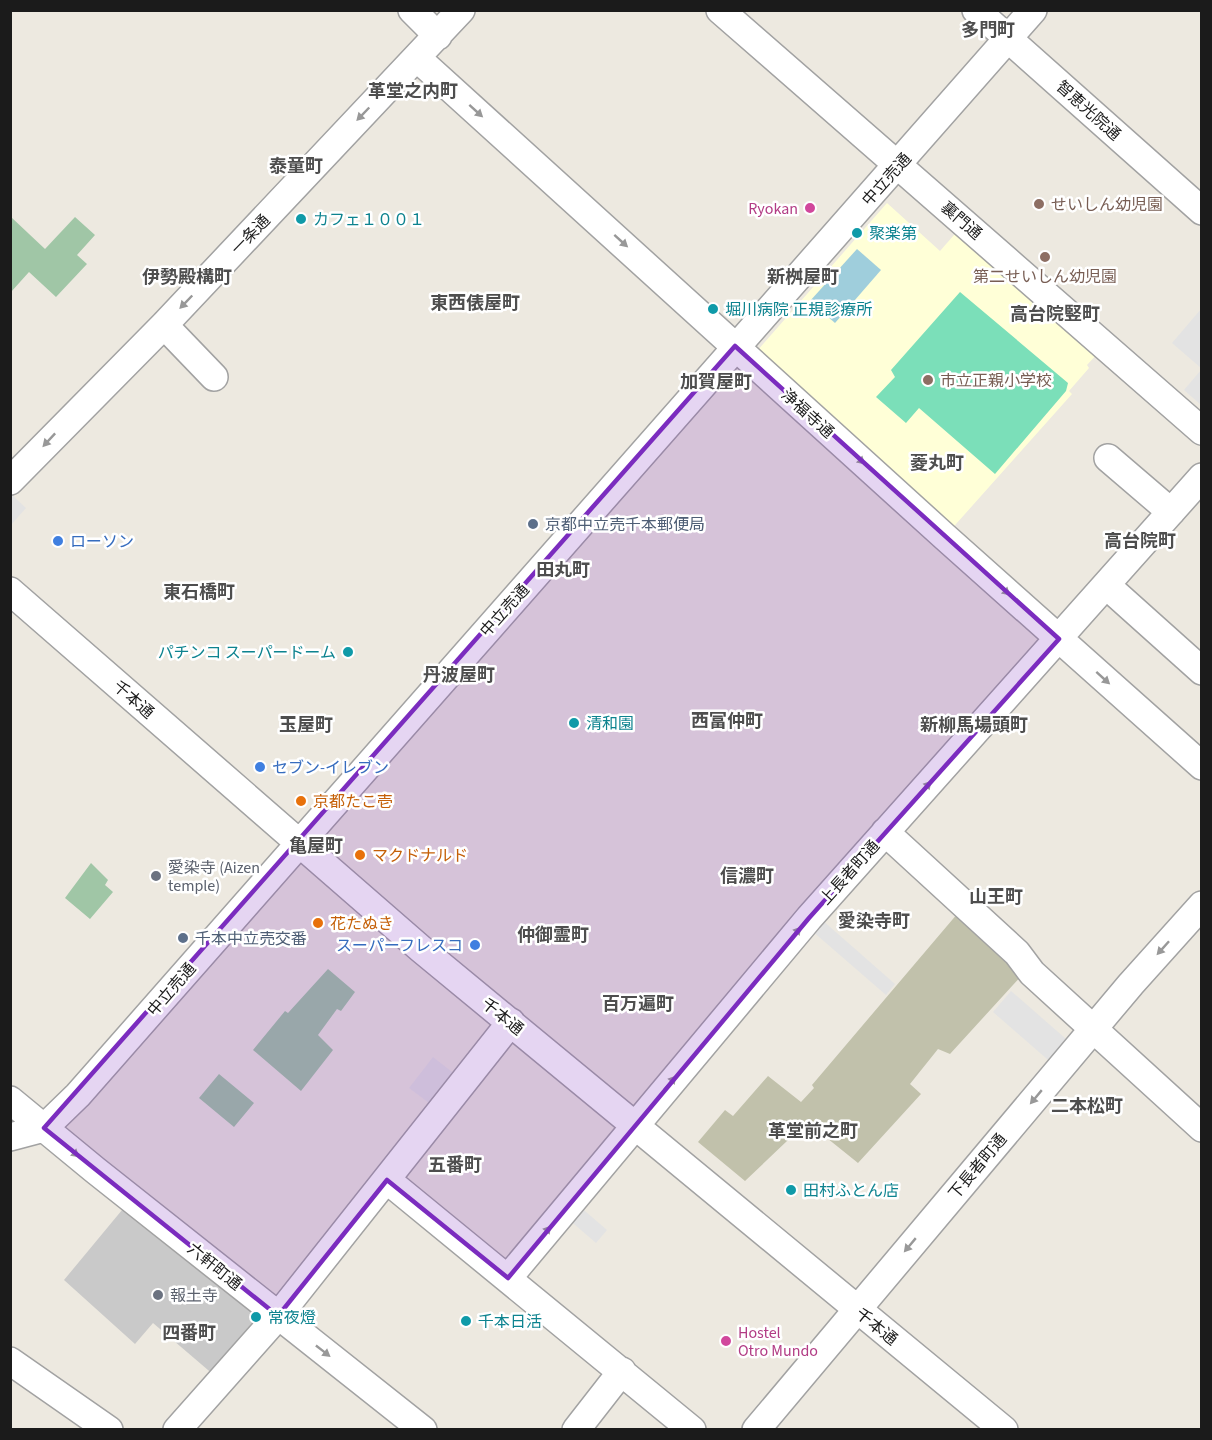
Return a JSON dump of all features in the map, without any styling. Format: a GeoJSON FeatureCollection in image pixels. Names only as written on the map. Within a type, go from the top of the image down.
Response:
{"type":"FeatureCollection","features":[{"type":"Feature","properties":{"kind":"street"},"geometry":{"type":"LineString","coordinates":[[412,10],[438,36]]}},
{"type":"Feature","properties":{"kind":"street","name":"一条通"},"geometry":{"type":"LineString","coordinates":[[10,481],[164,325],[461,10]]}},
{"type":"Feature","properties":{"kind":"street","name":"裏門通"},"geometry":{"type":"LineString","coordinates":[[720,10],[1202,431]]}},
{"type":"Feature","properties":{"kind":"street","name":"智恵光院通"},"geometry":{"type":"LineString","coordinates":[[976,10],[1202,211]]}},
{"type":"Feature","properties":{"kind":"street","name":"中立売通"},"geometry":{"type":"LineString","coordinates":[[10,1137],[44,1128],[78,1095],[1033,10]]}},
{"type":"Feature","properties":{"kind":"street","name":"浄福寺通"},"geometry":{"type":"LineString","coordinates":[[417,58],[1202,766]]}},
{"type":"Feature","properties":{"kind":"street"},"geometry":{"type":"LineString","coordinates":[[164,325],[214,377]]}},
{"type":"Feature","properties":{"kind":"street"},"geometry":{"type":"LineString","coordinates":[[1108,458],[1171,512]]}},
{"type":"Feature","properties":{"kind":"street","name":"上長者町通"},"geometry":{"type":"LineString","coordinates":[[508,1278],[809,918],[1202,477]]}},
{"type":"Feature","properties":{"kind":"street"},"geometry":{"type":"LineString","coordinates":[[1106,585],[1202,671]]}},
{"type":"Feature","properties":{"kind":"street","name":"千本通"},"geometry":{"type":"LineString","coordinates":[[10,591],[297,844],[634,1126],[1004,1430]]}},
{"type":"Feature","properties":{"kind":"street"},"geometry":{"type":"LineString","coordinates":[[885,832],[1017,953],[1032,973],[1202,1128]]}},
{"type":"Feature","properties":{"kind":"street","name":"下長者町通"},"geometry":{"type":"LineString","coordinates":[[756,1430],[856,1309],[1202,905]]}},
{"type":"Feature","properties":{"kind":"street"},"geometry":{"type":"LineString","coordinates":[[177,1430],[278,1316],[511,1022]]}},
{"type":"Feature","properties":{"kind":"street","name":"六軒町通"},"geometry":{"type":"LineString","coordinates":[[10,1100],[423,1430]]}},
{"type":"Feature","properties":{"kind":"street"},"geometry":{"type":"LineString","coordinates":[[387,1180],[692,1430]]}},
{"type":"Feature","properties":{"kind":"street"},"geometry":{"type":"LineString","coordinates":[[10,1361],[109,1430]]}},
{"type":"Feature","properties":{"kind":"street"},"geometry":{"type":"LineString","coordinates":[[576,1430],[622,1371]]}},
{"type":"Feature","properties":{"kind":"highlighted area"},"geometry":{"type":"Polygon","coordinates":[[[735,346],[1059,639],[809,918],[508,1278],[387,1180],[278,1316],[44,1128],[735,346]]]}},
{"type":"Feature","properties":{"kind":"shaded area","name":"市立正親小学校"},"geometry":{"type":"Polygon","coordinates":[[[887,203],[940,251],[961,227],[1099,352],[1087,365],[1089,368],[1069,391],[1072,394],[948,533],[756,352],[887,203]]]}},
{"type":"Feature","properties":{"kind":"shaded area"},"geometry":{"type":"Polygon","coordinates":[[[11,217],[45,249],[75,217],[95,235],[77,255],[87,264],[56,297],[29,272],[11,292],[11,217]]]}},
{"type":"Feature","properties":{"kind":"shaded area"},"geometry":{"type":"Polygon","coordinates":[[[1201,309],[1202,367],[1201,368],[1172,343],[1201,309]]]}},
{"type":"Feature","properties":{"kind":"shaded area"},"geometry":{"type":"Polygon","coordinates":[[[1201,370],[1201,405],[1184,390],[1201,370]]]}},
{"type":"Feature","properties":{"kind":"shaded area"},"geometry":{"type":"Polygon","coordinates":[[[11,494],[26,508],[11,525],[11,494]]]}},
{"type":"Feature","properties":{"kind":"shaded area"},"geometry":{"type":"Polygon","coordinates":[[[91,863],[108,880],[105,885],[113,892],[90,919],[65,898],[91,863]]]}},
{"type":"Feature","properties":{"kind":"shaded area"},"geometry":{"type":"Polygon","coordinates":[[[958,913],[1023,974],[950,1054],[938,1049],[910,1084],[921,1094],[858,1163],[807,1122],[745,1181],[698,1142],[725,1110],[733,1116],[768,1076],[801,1102],[814,1088],[812,1085],[958,913]]]}},
{"type":"Feature","properties":{"kind":"shaded area"},"geometry":{"type":"Polygon","coordinates":[[[821,919],[895,984],[886,995],[811,930],[821,919]]]}},
{"type":"Feature","properties":{"kind":"shaded area"},"geometry":{"type":"Polygon","coordinates":[[[328,969],[355,992],[341,1011],[337,1009],[318,1035],[333,1050],[301,1091],[253,1050],[285,1011],[288,1013],[328,969]]]}},
{"type":"Feature","properties":{"kind":"shaded area"},"geometry":{"type":"Polygon","coordinates":[[[1011,991],[1073,1045],[1055,1066],[993,1012],[1011,991]]]}},
{"type":"Feature","properties":{"kind":"shaded area"},"geometry":{"type":"Polygon","coordinates":[[[433,1057],[456,1075],[433,1106],[409,1088],[433,1057]]]}},
{"type":"Feature","properties":{"kind":"shaded area"},"geometry":{"type":"Polygon","coordinates":[[[219,1074],[254,1103],[234,1127],[199,1098],[219,1074]]]}},
{"type":"Feature","properties":{"kind":"shaded area","name":"報土寺"},"geometry":{"type":"Polygon","coordinates":[[[127,1204],[264,1319],[215,1376],[153,1323],[135,1344],[64,1280],[127,1204]]]}},
{"type":"Feature","properties":{"kind":"shaded area"},"geometry":{"type":"Polygon","coordinates":[[[578,1205],[607,1230],[596,1243],[567,1218],[578,1205]]]}},
{"type":"Feature","properties":{"kind":"green space"},"geometry":{"type":"Polygon","coordinates":[[[960,292],[1068,383],[1066,391],[995,474],[919,408],[906,423],[876,397],[895,377],[891,370],[960,292]]]}},
{"type":"Feature","properties":{"kind":"water"},"geometry":{"type":"Polygon","coordinates":[[[857,249],[881,270],[835,323],[810,301],[857,249]]]}},
{"type":"Feature","properties":{"kind":"place","name":"せいしん幼児園"},"geometry":{"type":"Point","coordinates":[1039,204]}},
{"type":"Feature","properties":{"kind":"place","name":"Ryokan"},"geometry":{"type":"Point","coordinates":[810,208]}},
{"type":"Feature","properties":{"kind":"place","name":"カフェ１００１"},"geometry":{"type":"Point","coordinates":[301,219]}},
{"type":"Feature","properties":{"kind":"place","name":"聚楽第"},"geometry":{"type":"Point","coordinates":[857,233]}},
{"type":"Feature","properties":{"kind":"place","name":"第二せいしん幼児園"},"geometry":{"type":"Point","coordinates":[1045,257]}},
{"type":"Feature","properties":{"kind":"place","name":"堀川病院 正規診療所"},"geometry":{"type":"Point","coordinates":[713,309]}},
{"type":"Feature","properties":{"kind":"place","name":"市立正親小学校"},"geometry":{"type":"Point","coordinates":[928,380]}},
{"type":"Feature","properties":{"kind":"place","name":"京都中立売千本郵便局"},"geometry":{"type":"Point","coordinates":[533,524]}},
{"type":"Feature","properties":{"kind":"place","name":"ローソン"},"geometry":{"type":"Point","coordinates":[58,541]}},
{"type":"Feature","properties":{"kind":"place","name":"パチンコ スーパードーム"},"geometry":{"type":"Point","coordinates":[348,652]}},
{"type":"Feature","properties":{"kind":"place","name":"清和園"},"geometry":{"type":"Point","coordinates":[574,723]}},
{"type":"Feature","properties":{"kind":"place","name":"セブン-イレブン"},"geometry":{"type":"Point","coordinates":[260,767]}},
{"type":"Feature","properties":{"kind":"place","name":"京都たこ壱"},"geometry":{"type":"Point","coordinates":[301,801]}},
{"type":"Feature","properties":{"kind":"place","name":"マクドナルド"},"geometry":{"type":"Point","coordinates":[360,855]}},
{"type":"Feature","properties":{"kind":"place","name":"愛染寺 (Aizen temple)"},"geometry":{"type":"Point","coordinates":[156,876]}},
{"type":"Feature","properties":{"kind":"place","name":"花たぬき"},"geometry":{"type":"Point","coordinates":[318,923]}},
{"type":"Feature","properties":{"kind":"place","name":"千本中立売交番"},"geometry":{"type":"Point","coordinates":[183,938]}},
{"type":"Feature","properties":{"kind":"place","name":"スーパーフレスコ"},"geometry":{"type":"Point","coordinates":[475,945]}},
{"type":"Feature","properties":{"kind":"place","name":"田村ふとん店"},"geometry":{"type":"Point","coordinates":[791,1190]}},
{"type":"Feature","properties":{"kind":"place","name":"報土寺"},"geometry":{"type":"Point","coordinates":[158,1295]}},
{"type":"Feature","properties":{"kind":"place","name":"常夜燈"},"geometry":{"type":"Point","coordinates":[256,1317]}},
{"type":"Feature","properties":{"kind":"place","name":"千本日活"},"geometry":{"type":"Point","coordinates":[466,1321]}},
{"type":"Feature","properties":{"kind":"place","name":"Hostel Otro Mundo"},"geometry":{"type":"Point","coordinates":[726,1341]}},
{"type":"Feature","properties":{"kind":"district","name":"多門町"},"geometry":{"type":"Point","coordinates":[988,30]}},
{"type":"Feature","properties":{"kind":"district","name":"革堂之内町"},"geometry":{"type":"Point","coordinates":[413,91]}},
{"type":"Feature","properties":{"kind":"district","name":"泰童町"},"geometry":{"type":"Point","coordinates":[296,166]}},
{"type":"Feature","properties":{"kind":"district","name":"伊勢殿構町"},"geometry":{"type":"Point","coordinates":[187,277]}},
{"type":"Feature","properties":{"kind":"district","name":"新桝屋町"},"geometry":{"type":"Point","coordinates":[803,277]}},
{"type":"Feature","properties":{"kind":"district","name":"東西俵屋町"},"geometry":{"type":"Point","coordinates":[475,303]}},
{"type":"Feature","properties":{"kind":"district","name":"高台院竪町"},"geometry":{"type":"Point","coordinates":[1055,314]}},
{"type":"Feature","properties":{"kind":"district","name":"加賀屋町"},"geometry":{"type":"Point","coordinates":[716,382]}},
{"type":"Feature","properties":{"kind":"district","name":"菱丸町"},"geometry":{"type":"Point","coordinates":[937,463]}},
{"type":"Feature","properties":{"kind":"district","name":"高台院町"},"geometry":{"type":"Point","coordinates":[1140,541]}},
{"type":"Feature","properties":{"kind":"district","name":"田丸町"},"geometry":{"type":"Point","coordinates":[563,570]}},
{"type":"Feature","properties":{"kind":"district","name":"東石橋町"},"geometry":{"type":"Point","coordinates":[199,592]}},
{"type":"Feature","properties":{"kind":"district","name":"丹波屋町"},"geometry":{"type":"Point","coordinates":[459,675]}},
{"type":"Feature","properties":{"kind":"district","name":"西富仲町"},"geometry":{"type":"Point","coordinates":[727,721]}},
{"type":"Feature","properties":{"kind":"district","name":"玉屋町"},"geometry":{"type":"Point","coordinates":[306,725]}},
{"type":"Feature","properties":{"kind":"district","name":"新柳馬場頭町"},"geometry":{"type":"Point","coordinates":[974,725]}},
{"type":"Feature","properties":{"kind":"district","name":"亀屋町"},"geometry":{"type":"Point","coordinates":[316,846]}},
{"type":"Feature","properties":{"kind":"district","name":"信濃町"},"geometry":{"type":"Point","coordinates":[747,876]}},
{"type":"Feature","properties":{"kind":"district","name":"山王町"},"geometry":{"type":"Point","coordinates":[996,897]}},
{"type":"Feature","properties":{"kind":"district","name":"愛染寺町"},"geometry":{"type":"Point","coordinates":[874,921]}},
{"type":"Feature","properties":{"kind":"district","name":"仲御霊町"},"geometry":{"type":"Point","coordinates":[553,935]}},
{"type":"Feature","properties":{"kind":"district","name":"百万遍町"},"geometry":{"type":"Point","coordinates":[638,1004]}},
{"type":"Feature","properties":{"kind":"district","name":"二本松町"},"geometry":{"type":"Point","coordinates":[1087,1106]}},
{"type":"Feature","properties":{"kind":"district","name":"革堂前之町"},"geometry":{"type":"Point","coordinates":[813,1131]}},
{"type":"Feature","properties":{"kind":"district","name":"五番町"},"geometry":{"type":"Point","coordinates":[455,1165]}},
{"type":"Feature","properties":{"kind":"district","name":"四番町"},"geometry":{"type":"Point","coordinates":[189,1333]}}]}
